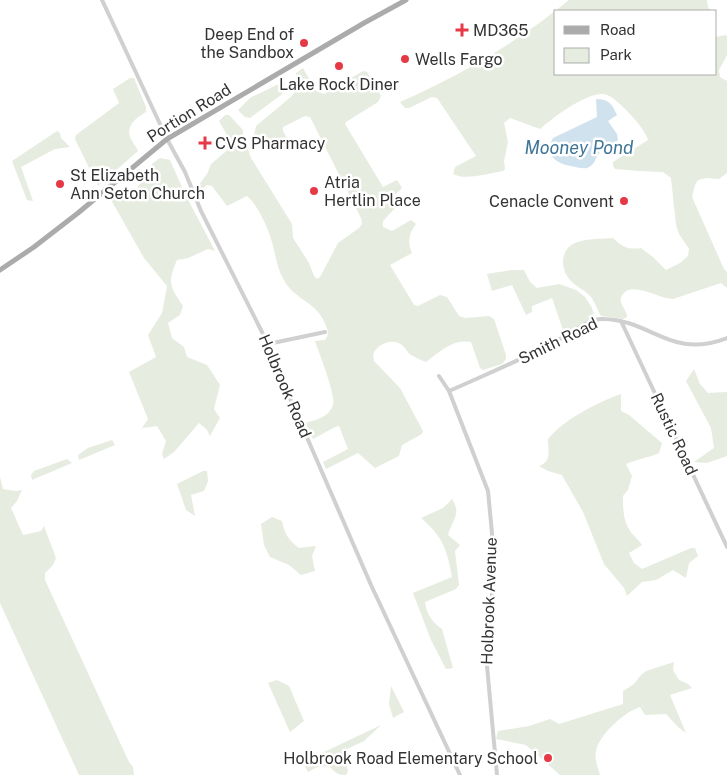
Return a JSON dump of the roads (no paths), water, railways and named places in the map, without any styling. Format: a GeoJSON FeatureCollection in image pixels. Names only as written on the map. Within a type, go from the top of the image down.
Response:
{"type":"FeatureCollection","features":[{"type":"Feature","properties":{"kind":"main road","name":"Portion Road"},"geometry":{"type":"LineString","coordinates":[[0,270],[78,213],[167,139],[406,0]]}},
{"type":"Feature","properties":{"kind":"street","name":"Holbrook Road"},"geometry":{"type":"LineString","coordinates":[[102,0],[183,169],[201,211],[268,344],[369,580],[460,775]]}},
{"type":"Feature","properties":{"kind":"street","name":"Smith Road"},"geometry":{"type":"LineString","coordinates":[[449,391],[534,354],[579,328],[601,318],[622,321],[681,344],[703,345],[727,338]]}},
{"type":"Feature","properties":{"kind":"street","name":"Rustic Road"},"geometry":{"type":"LineString","coordinates":[[622,321],[727,547]]}},
{"type":"Feature","properties":{"kind":"street"},"geometry":{"type":"LineString","coordinates":[[268,344],[325,332]]}},
{"type":"Feature","properties":{"kind":"street","name":"Holbrook Avenue"},"geometry":{"type":"LineString","coordinates":[[440,376],[449,391],[488,491],[492,532],[492,608],[486,655],[497,775]]}},
{"type":"Feature","properties":{"kind":"water","name":"Mooney Pond"},"geometry":{"type":"Polygon","coordinates":[[[596,99],[610,103],[617,115],[608,121],[617,134],[618,140],[601,151],[587,168],[560,163],[551,154],[550,149],[553,138],[597,117],[596,99]]]}},
{"type":"Feature","properties":{"kind":"place","name":"MD365"},"geometry":{"type":"Point","coordinates":[462,30]}},
{"type":"Feature","properties":{"kind":"place","name":"Deep End of the Sandbox"},"geometry":{"type":"Point","coordinates":[304,43]}},
{"type":"Feature","properties":{"kind":"place","name":"Wells Fargo"},"geometry":{"type":"Point","coordinates":[405,59]}},
{"type":"Feature","properties":{"kind":"place","name":"Lake Rock Diner"},"geometry":{"type":"Point","coordinates":[339,66]}},
{"type":"Feature","properties":{"kind":"place","name":"CVS Pharmacy"},"geometry":{"type":"Point","coordinates":[205,143]}},
{"type":"Feature","properties":{"kind":"place","name":"St Elizabeth Ann Seton Church"},"geometry":{"type":"Point","coordinates":[60,184]}},
{"type":"Feature","properties":{"kind":"place","name":"Atria Hertlin Place"},"geometry":{"type":"Point","coordinates":[314,191]}},
{"type":"Feature","properties":{"kind":"place","name":"Cenacle Convent"},"geometry":{"type":"Point","coordinates":[624,201]}},
{"type":"Feature","properties":{"kind":"place","name":"Holbrook Road Elementary School"},"geometry":{"type":"Point","coordinates":[548,758]}}]}
